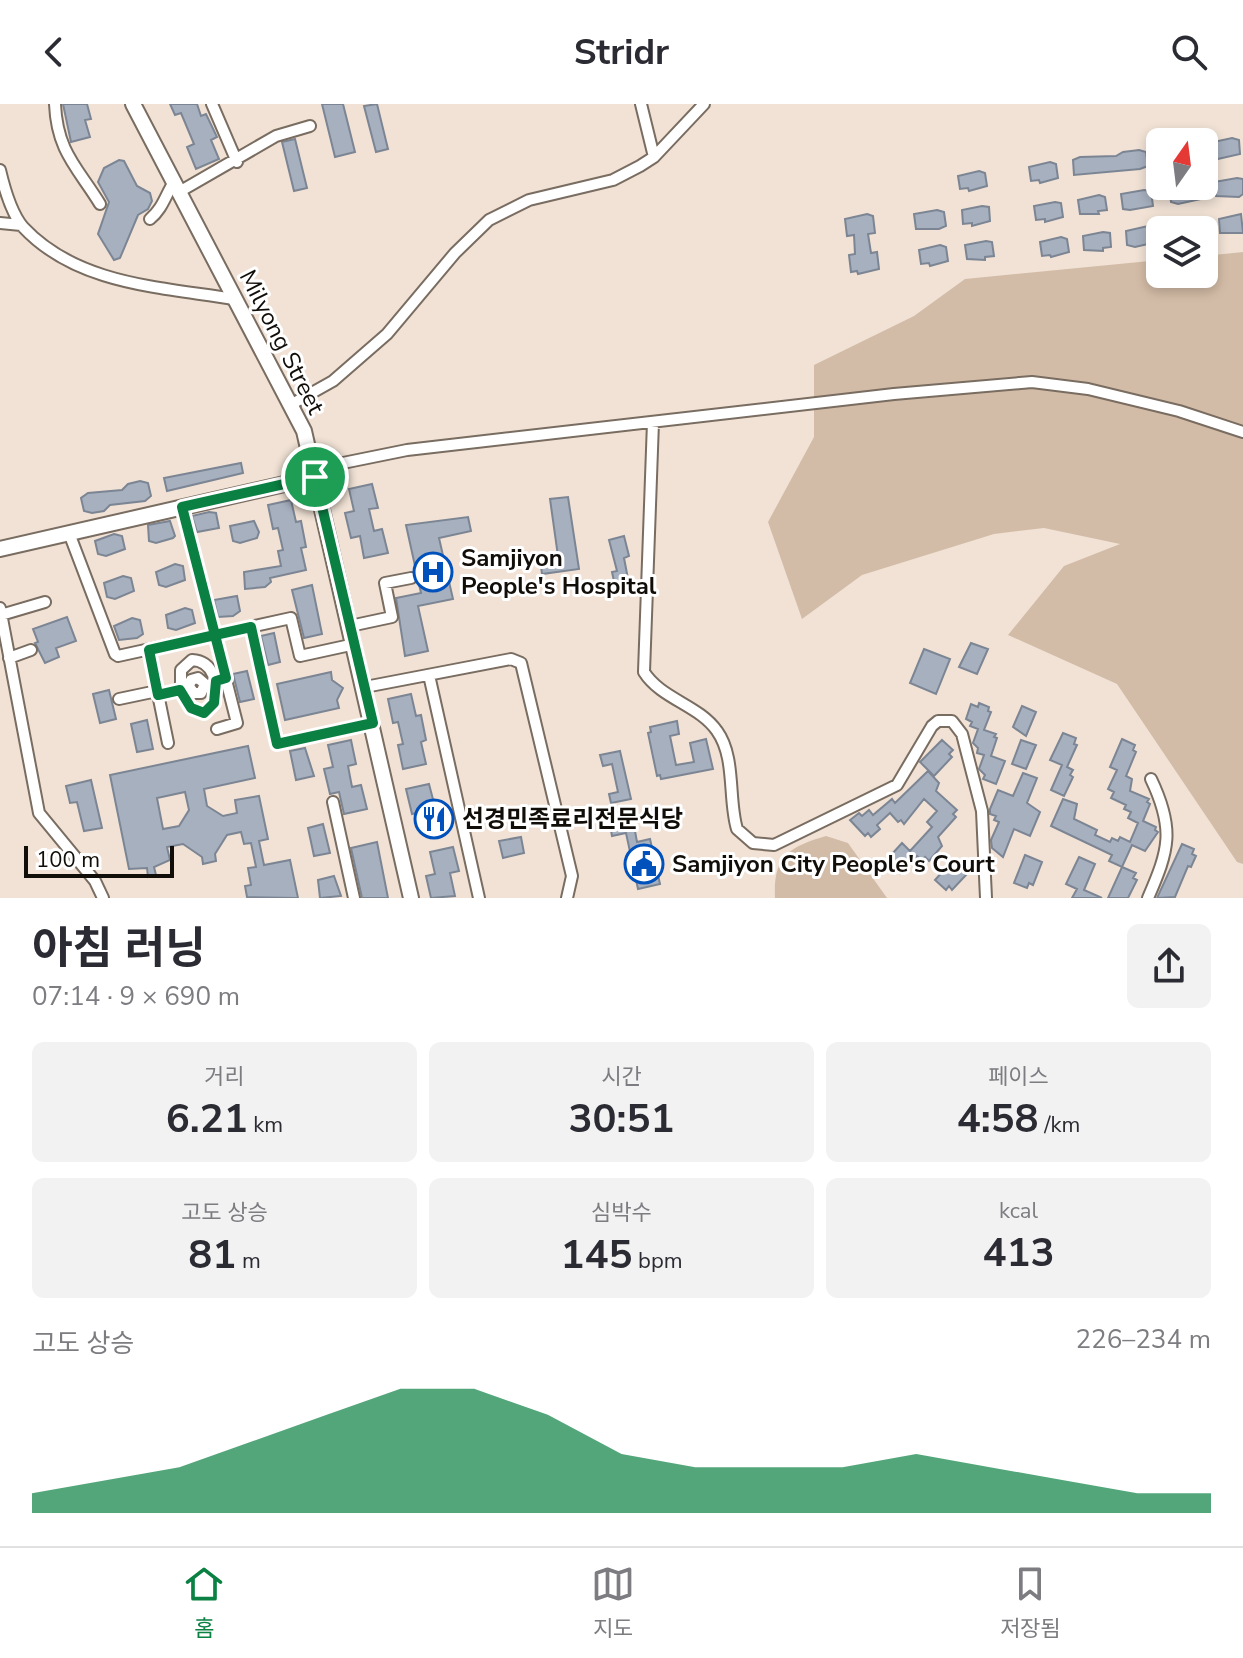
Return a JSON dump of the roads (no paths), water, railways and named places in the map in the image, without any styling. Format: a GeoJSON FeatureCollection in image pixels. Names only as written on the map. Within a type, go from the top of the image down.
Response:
{"type":"FeatureCollection","features":[{"type":"Feature","properties":{"kind":"main road","name":"Milyong Street"},"geometry":{"type":"LineString","coordinates":[[133,104],[304,431],[411,898]]}},
{"type":"Feature","properties":{"kind":"main road"},"geometry":{"type":"LineString","coordinates":[[0,549],[315,477]]}},
{"type":"Feature","properties":{"kind":"street"},"geometry":{"type":"LineString","coordinates":[[55,104],[64,150],[81,180],[100,204]]}},
{"type":"Feature","properties":{"kind":"street"},"geometry":{"type":"LineString","coordinates":[[212,104],[237,162]]}},
{"type":"Feature","properties":{"kind":"street"},"geometry":{"type":"LineString","coordinates":[[641,104],[654,157]]}},
{"type":"Feature","properties":{"kind":"street"},"geometry":{"type":"LineString","coordinates":[[292,404],[333,381],[387,334],[455,253],[489,220],[529,200],[613,180],[654,157],[704,104]]}},
{"type":"Feature","properties":{"kind":"street"},"geometry":{"type":"LineString","coordinates":[[150,219],[163,208],[166,194],[177,187],[237,162],[276,136],[310,126]]}},
{"type":"Feature","properties":{"kind":"street"},"geometry":{"type":"LineString","coordinates":[[0,170],[21,225],[62,259],[108,278],[234,299]]}},
{"type":"Feature","properties":{"kind":"street"},"geometry":{"type":"LineString","coordinates":[[0,223],[21,225]]}},
{"type":"Feature","properties":{"kind":"street"},"geometry":{"type":"LineString","coordinates":[[315,477],[333,465],[407,450],[894,394],[1032,382],[1088,389],[1179,411],[1243,432]]}},
{"type":"Feature","properties":{"kind":"street"},"geometry":{"type":"LineString","coordinates":[[653,422],[644,672],[654,685],[717,730],[726,754],[737,829],[753,843],[774,845],[890,791],[905,776],[932,726],[938,721],[952,721],[962,734],[982,811],[986,898]]}},
{"type":"Feature","properties":{"kind":"street"},"geometry":{"type":"LineString","coordinates":[[182,507],[215,635],[216,681],[214,703],[204,713],[191,708],[181,670],[192,660],[205,664],[216,681],[237,723],[217,729]]}},
{"type":"Feature","properties":{"kind":"street"},"geometry":{"type":"LineString","coordinates":[[69,533],[115,654],[124,656],[291,618],[300,656],[355,644]]}},
{"type":"Feature","properties":{"kind":"street"},"geometry":{"type":"LineString","coordinates":[[350,626],[392,617],[385,583],[411,578]]}},
{"type":"Feature","properties":{"kind":"street"},"geometry":{"type":"LineString","coordinates":[[1,615],[45,602]]}},
{"type":"Feature","properties":{"kind":"street"},"geometry":{"type":"LineString","coordinates":[[0,608],[39,813],[86,870],[103,898]]}},
{"type":"Feature","properties":{"kind":"street"},"geometry":{"type":"LineString","coordinates":[[251,627],[277,744],[373,723]]}},
{"type":"Feature","properties":{"kind":"street"},"geometry":{"type":"LineString","coordinates":[[9,658],[31,650]]}},
{"type":"Feature","properties":{"kind":"street"},"geometry":{"type":"LineString","coordinates":[[149,650],[168,743]]}},
{"type":"Feature","properties":{"kind":"street"},"geometry":{"type":"LineString","coordinates":[[365,687],[511,659],[523,666],[572,876],[567,898]]}},
{"type":"Feature","properties":{"kind":"street"},"geometry":{"type":"LineString","coordinates":[[429,675],[479,898]]}},
{"type":"Feature","properties":{"kind":"street"},"geometry":{"type":"LineString","coordinates":[[119,699],[185,688],[197,694],[216,681]]}},
{"type":"Feature","properties":{"kind":"street"},"geometry":{"type":"LineString","coordinates":[[1148,898],[1164,862],[1167,841],[1165,816],[1151,779]]}},
{"type":"Feature","properties":{"kind":"street"},"geometry":{"type":"LineString","coordinates":[[333,802],[354,898]]}},
{"type":"Feature","properties":{"kind":"place","name":"Samjiyon People's Hospital"},"geometry":{"type":"Point","coordinates":[433,572]}},
{"type":"Feature","properties":{"kind":"place","name":"선경민족료리전문식당"},"geometry":{"type":"Point","coordinates":[434,819]}},
{"type":"Feature","properties":{"kind":"place","name":"Samjiyon City People's Court"},"geometry":{"type":"Point","coordinates":[644,864]}}]}
